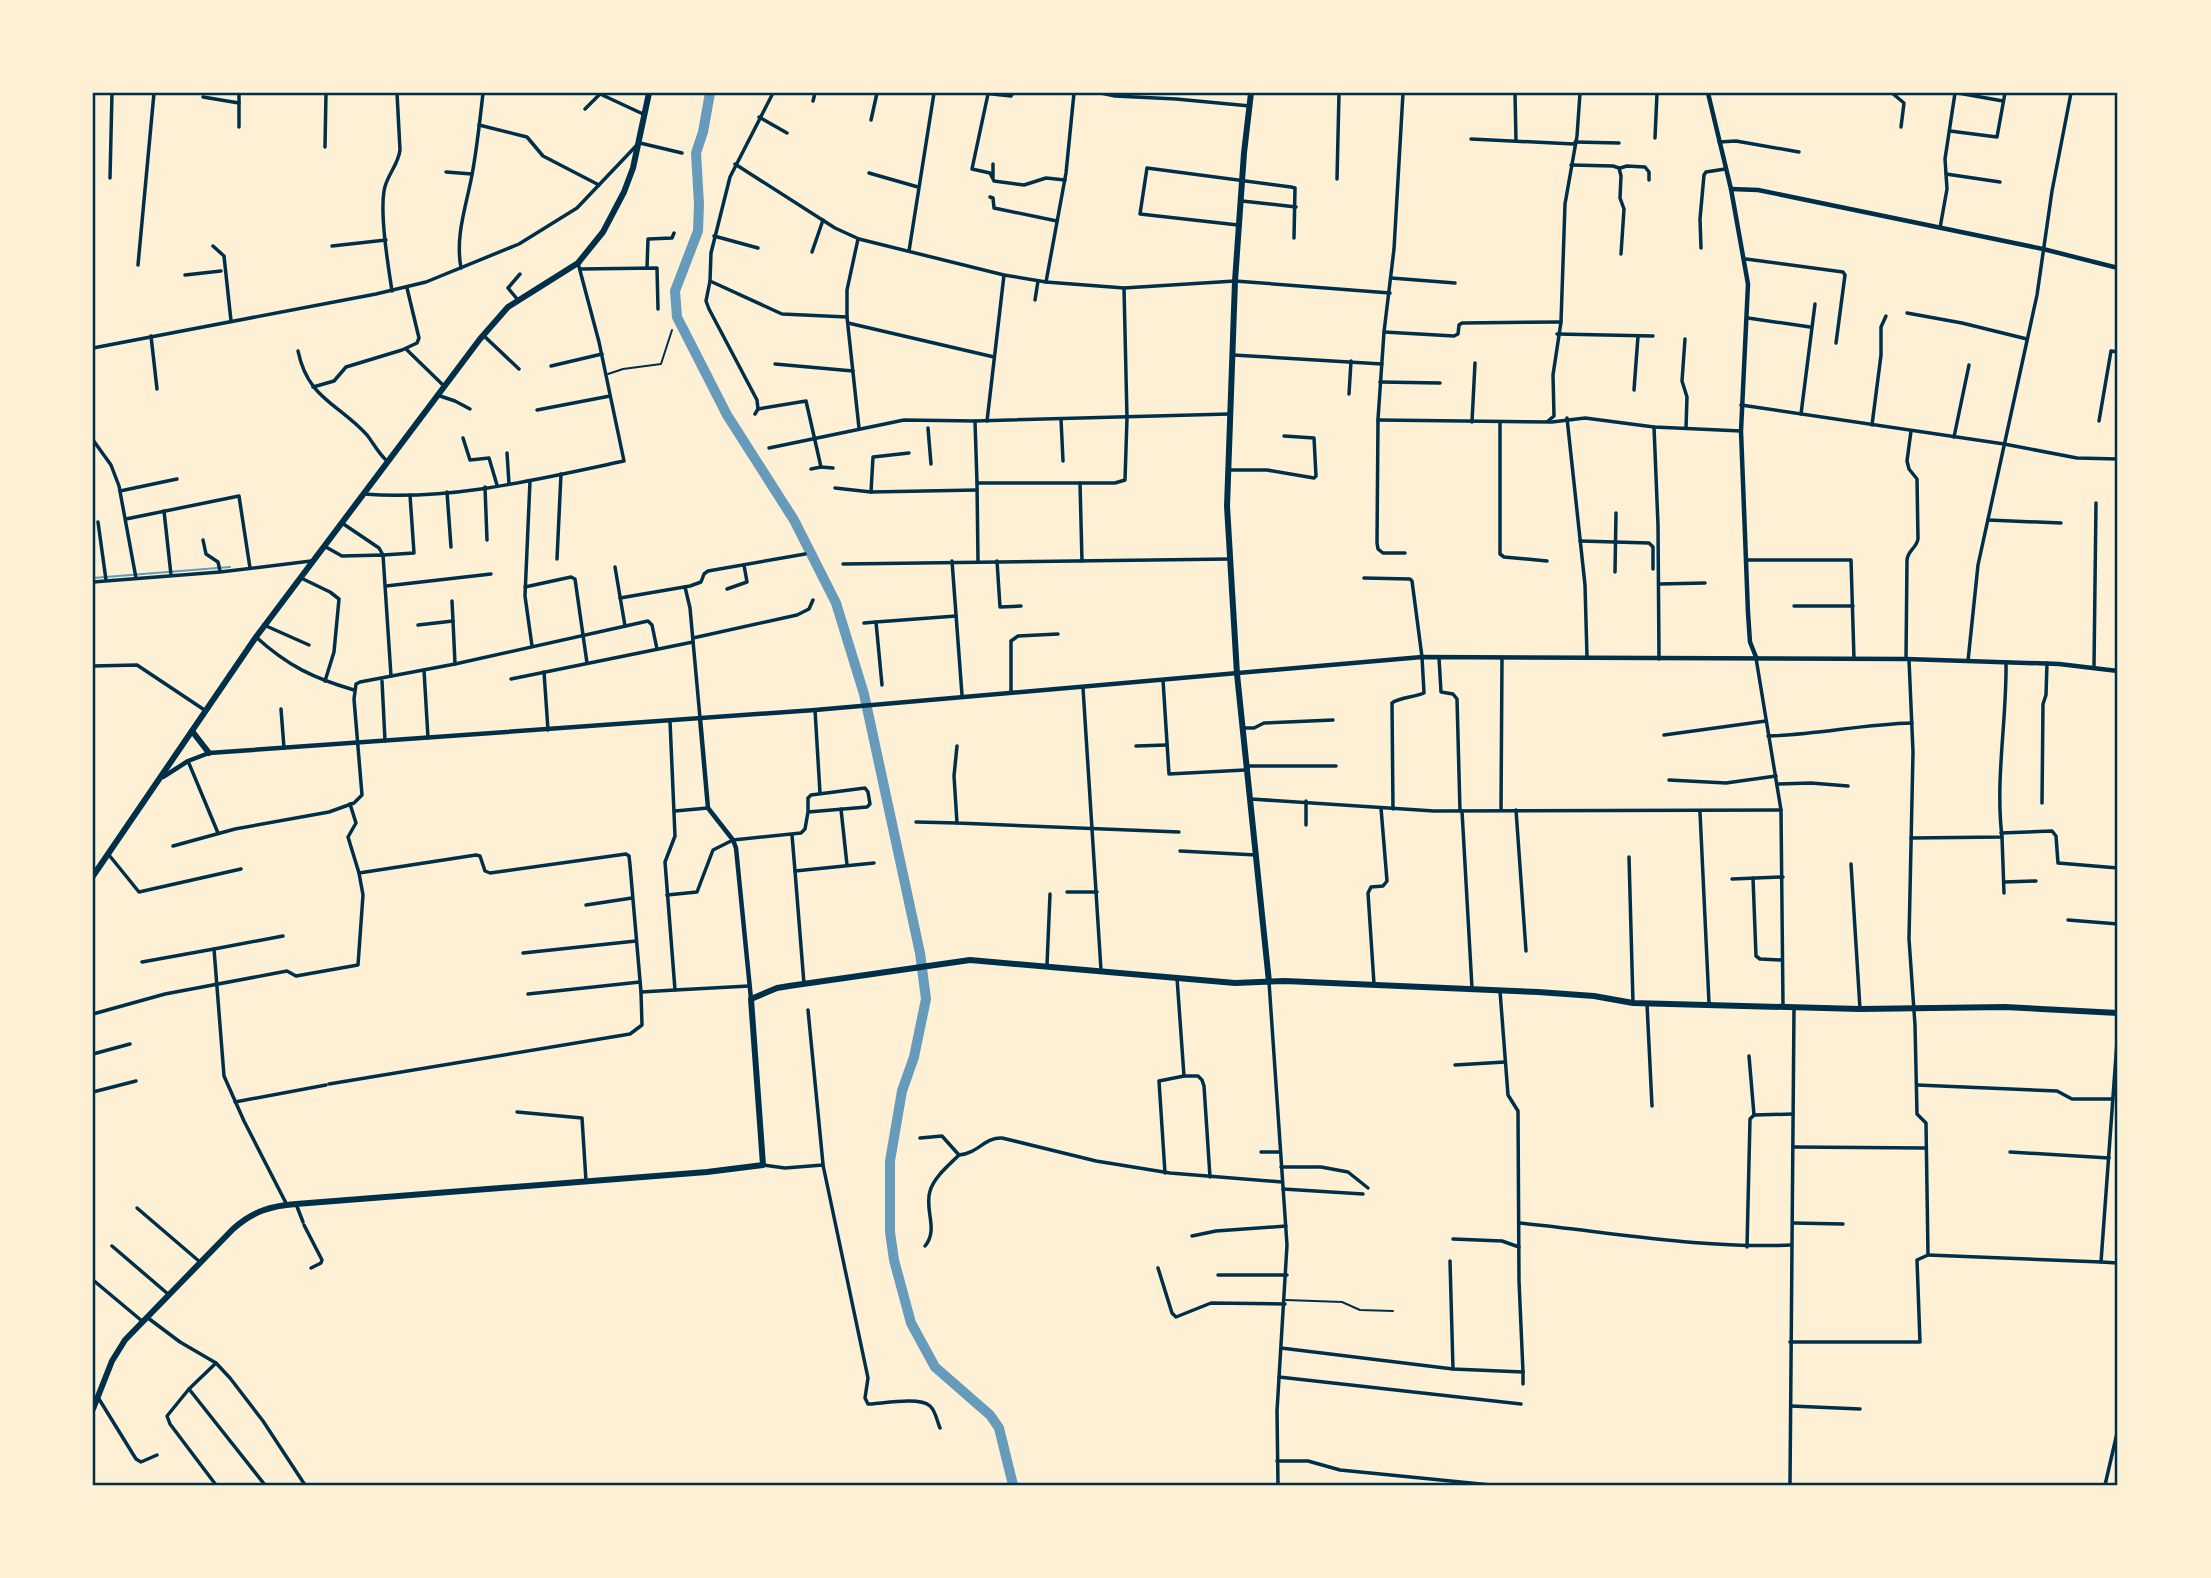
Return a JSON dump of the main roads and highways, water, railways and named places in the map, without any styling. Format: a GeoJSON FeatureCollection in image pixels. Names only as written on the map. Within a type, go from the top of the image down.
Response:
{"type":"FeatureCollection","features":[{"type":"Feature","properties":{"kind":"main road"},"geometry":{"type":"LineString","coordinates":[[93,876],[96,864],[108,853],[308,561],[324,545],[363,494],[437,395],[442,384],[516,297],[579,266],[603,232],[624,192],[646,116],[649,93]]}},
{"type":"Feature","properties":{"kind":"main road"},"geometry":{"type":"LineString","coordinates":[[1251,93],[1235,281],[1227,470],[1237,674],[1269,982]]}},
{"type":"Feature","properties":{"kind":"main road"},"geometry":{"type":"LineString","coordinates":[[192,731],[209,753]]}},
{"type":"Feature","properties":{"kind":"main road"},"geometry":{"type":"LineString","coordinates":[[93,1409],[117,1353],[145,1319],[251,1214],[262,1209],[763,1165],[751,999],[777,988],[970,960],[1235,984],[1285,981],[1572,994],[1647,1004],[1860,1009],[2005,1007],[2118,1013]]}},
{"type":"Feature","properties":{"kind":"waterway"},"geometry":{"type":"LineString","coordinates":[[710,93],[696,153],[698,231],[675,291],[677,317],[727,415],[794,520],[836,603],[864,694],[920,953],[926,999],[914,1057],[902,1091],[890,1161],[890,1232],[894,1260],[911,1323],[935,1367],[990,1415],[999,1428],[1013,1485]]}},
{"type":"Feature","properties":{"kind":"waterway"},"geometry":{"type":"LineString","coordinates":[[93,578],[230,567]]}}]}
